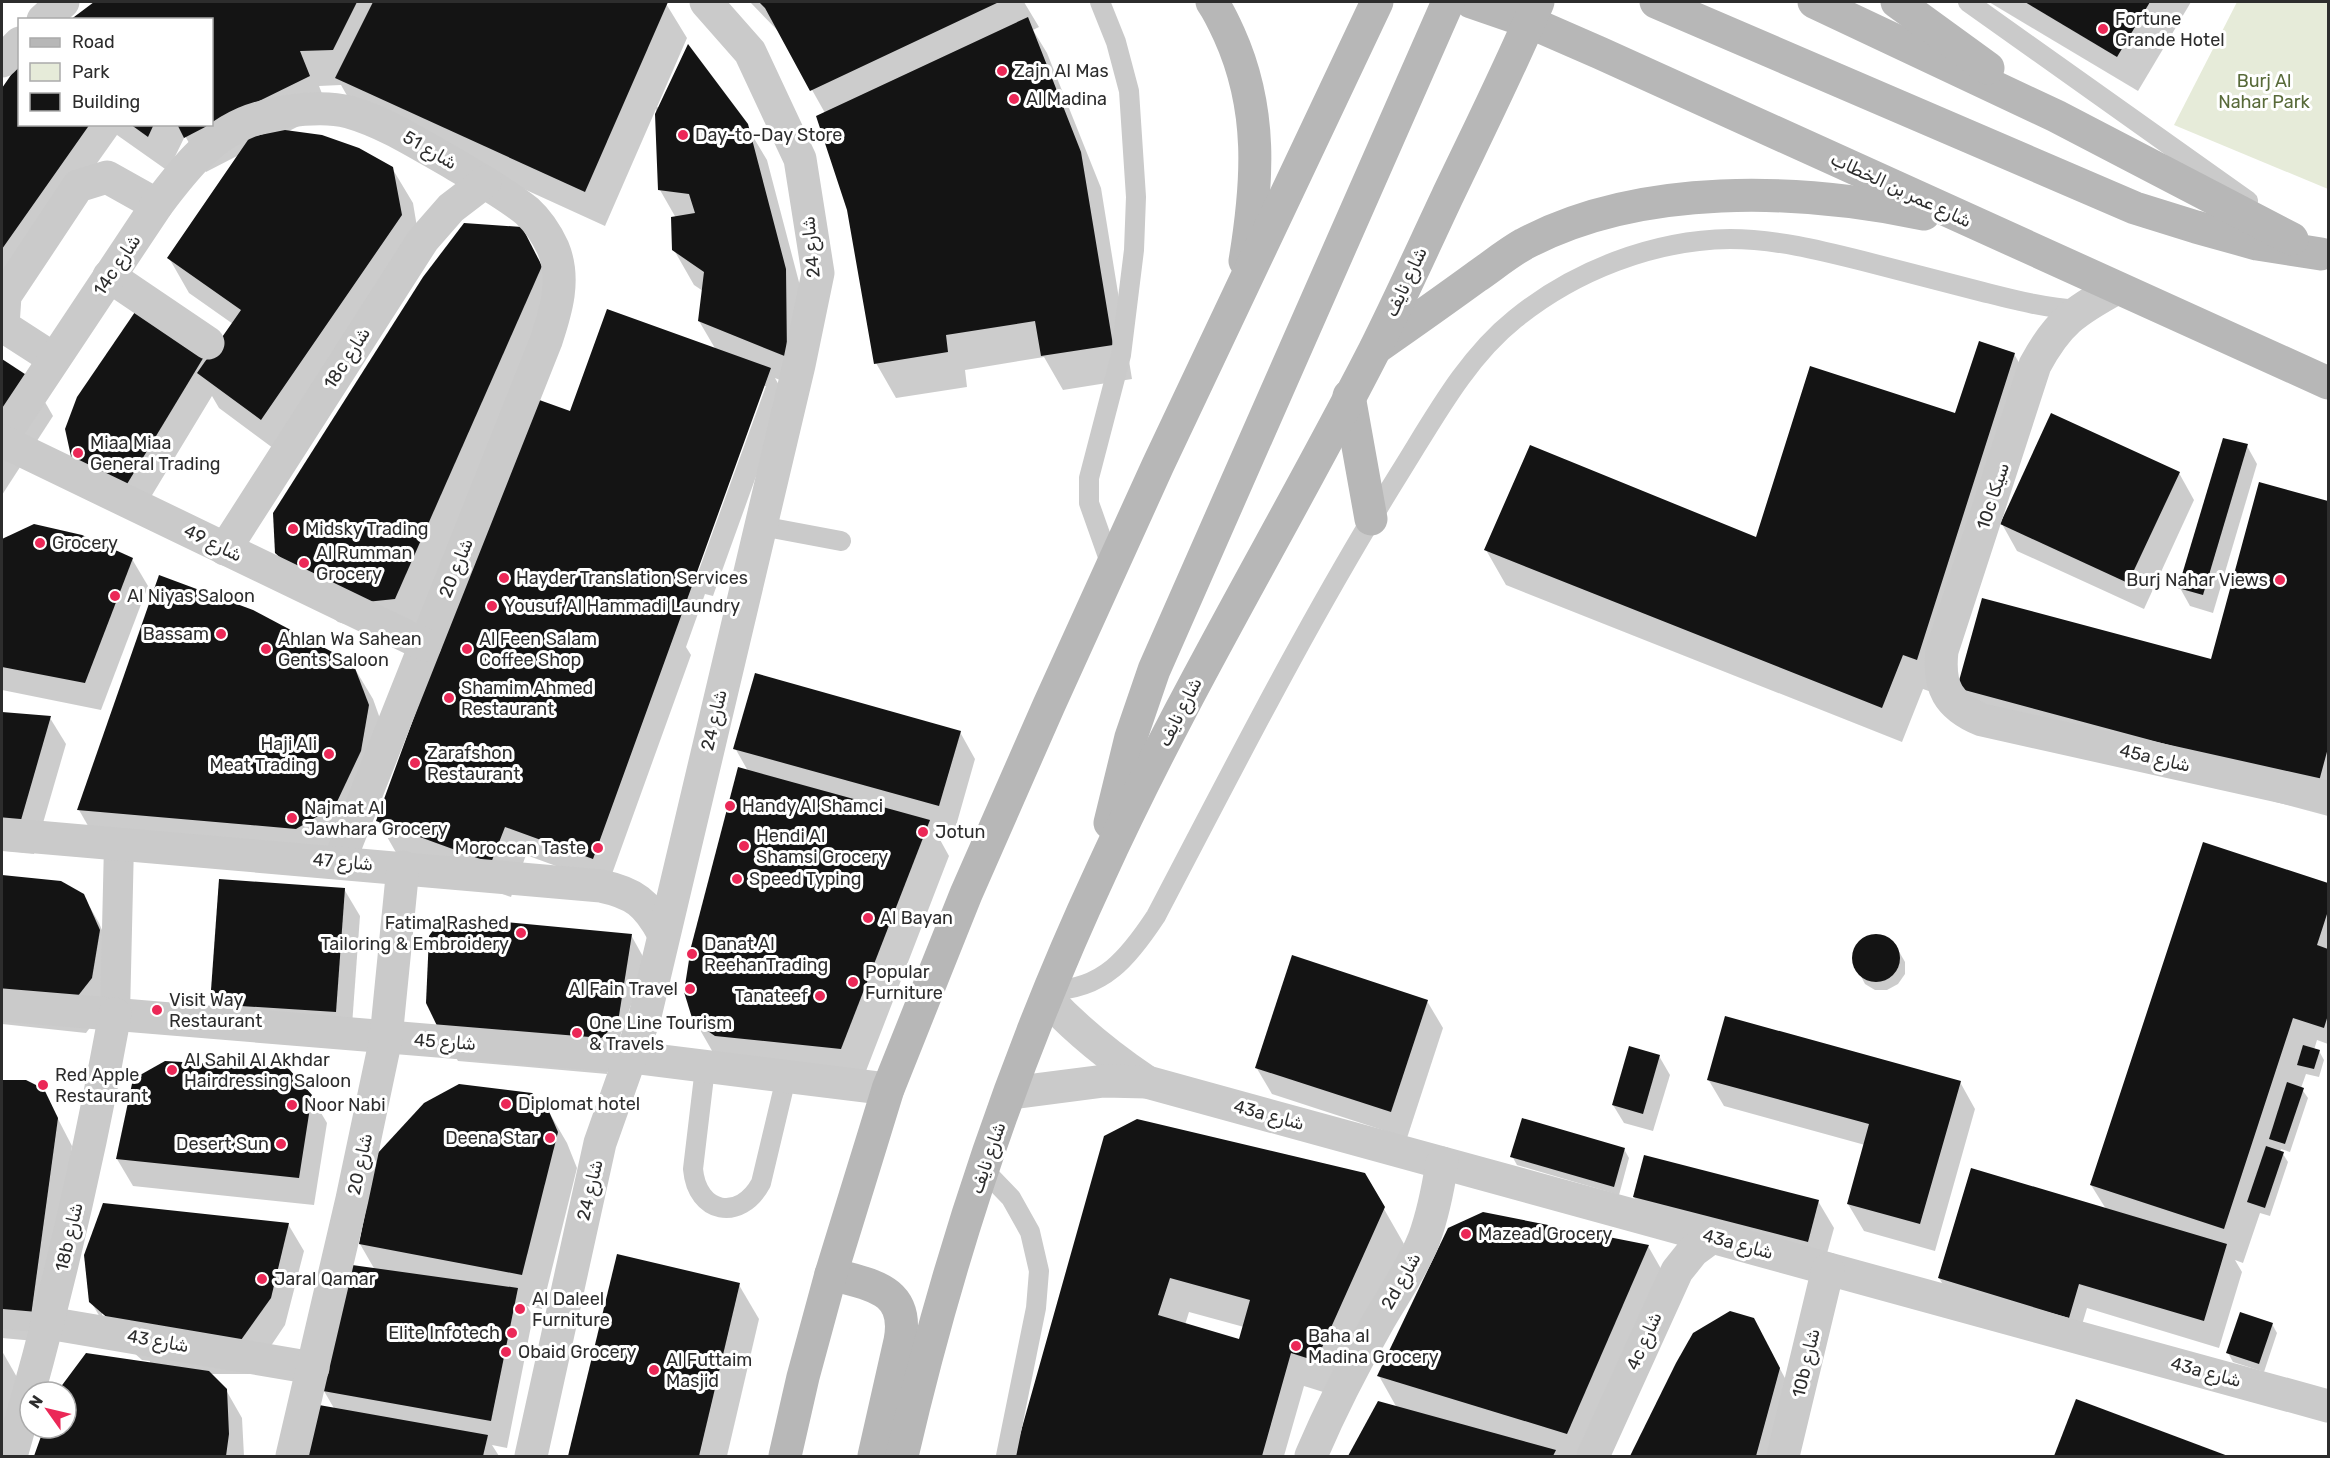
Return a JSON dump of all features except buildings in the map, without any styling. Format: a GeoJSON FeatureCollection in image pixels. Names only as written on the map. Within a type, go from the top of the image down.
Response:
{"type":"FeatureCollection","features":[{"type":"Feature","properties":{"kind":"main road"},"geometry":{"type":"LineString","coordinates":[[1212,2],[1241,60],[1255,119],[1256,175],[1240,294]]}},
{"type":"Feature","properties":{"kind":"main road"},"geometry":{"type":"LineString","coordinates":[[785,1456],[803,1377],[831,1274],[888,1089],[966,894],[1048,705],[1377,2]]}},
{"type":"Feature","properties":{"kind":"main road"},"geometry":{"type":"LineString","coordinates":[[1099,875],[1113,805],[1131,737],[1154,670],[1448,2]]}},
{"type":"Feature","properties":{"kind":"main road","name":"شارع عمر بن الخطاب"},"geometry":{"type":"LineString","coordinates":[[1471,2],[1534,12],[1976,225],[2328,383]]}},
{"type":"Feature","properties":{"kind":"main road"},"geometry":{"type":"LineString","coordinates":[[1656,2],[2135,208],[2257,243],[2325,256]]}},
{"type":"Feature","properties":{"kind":"main road"},"geometry":{"type":"LineString","coordinates":[[1814,2],[2056,116],[2325,256]]}},
{"type":"Feature","properties":{"kind":"main road"},"geometry":{"type":"LineString","coordinates":[[1897,2],[2056,116]]}},
{"type":"Feature","properties":{"kind":"main road","name":"شارع نايف"},"geometry":{"type":"LineString","coordinates":[[902,1456],[922,1372],[959,1244],[984,1170],[1049,994],[1099,875],[1177,715],[1374,349],[1534,12]]}},
{"type":"Feature","properties":{"kind":"main road"},"geometry":{"type":"LineString","coordinates":[[1374,349],[1524,244],[1586,217],[1609,212],[1682,199],[1756,194],[1830,198],[1903,209],[1976,225]]}},
{"type":"Feature","properties":{"kind":"main road"},"geometry":{"type":"LineString","coordinates":[[1349,396],[1371,519]]}},
{"type":"Feature","properties":{"kind":"main road"},"geometry":{"type":"LineString","coordinates":[[831,1274],[886,1291],[895,1301],[901,1314],[903,1327],[874,1456]]}},
{"type":"Feature","properties":{"kind":"street"},"geometry":{"type":"LineString","coordinates":[[45,18],[63,2]]}},
{"type":"Feature","properties":{"kind":"street","name":"شارع 24"},"geometry":{"type":"LineString","coordinates":[[531,1456],[600,1143],[645,1016],[800,365],[818,273],[800,159],[750,52],[706,2]]}},
{"type":"Feature","properties":{"kind":"street"},"geometry":{"type":"LineString","coordinates":[[2,61],[18,45]]}},
{"type":"Feature","properties":{"kind":"street","name":"شارع 51"},"geometry":{"type":"LineString","coordinates":[[257,118],[302,110],[346,112],[389,126],[485,182],[528,212],[543,229],[553,249],[559,270]]}},
{"type":"Feature","properties":{"kind":"street","name":"14c شارع"},"geometry":{"type":"LineString","coordinates":[[2,440],[109,276],[184,169],[217,138],[257,118]]}},
{"type":"Feature","properties":{"kind":"street"},"geometry":{"type":"LineString","coordinates":[[54,359],[3,326],[5,296],[78,186],[107,177],[157,205]]}},
{"type":"Feature","properties":{"kind":"street","name":"18c شارع"},"geometry":{"type":"LineString","coordinates":[[225,549],[423,240],[451,208],[485,182]]}},
{"type":"Feature","properties":{"kind":"street","name":"شارع 20"},"geometry":{"type":"LineString","coordinates":[[339,862],[546,341],[558,295],[559,270]]}},
{"type":"Feature","properties":{"kind":"street"},"geometry":{"type":"LineString","coordinates":[[109,276],[208,343]]}},
{"type":"Feature","properties":{"kind":"street","name":"10c سيكا"},"geometry":{"type":"LineString","coordinates":[[1982,720],[1966,713],[1952,702],[1943,686],[1940,669],[1942,651],[2036,365],[2046,345],[2060,326],[2078,310],[2117,288]]}},
{"type":"Feature","properties":{"kind":"street","name":"شارع 49"},"geometry":{"type":"LineString","coordinates":[[2,440],[425,645]]}},
{"type":"Feature","properties":{"kind":"street","name":"45a شارع"},"geometry":{"type":"LineString","coordinates":[[1982,720],[2328,797]]}},
{"type":"Feature","properties":{"kind":"street","name":"شارع 47"},"geometry":{"type":"LineString","coordinates":[[2,834],[601,885],[621,890],[639,900],[654,915],[663,933]]}},
{"type":"Feature","properties":{"kind":"street"},"geometry":{"type":"LineString","coordinates":[[115,1014],[119,844]]}},
{"type":"Feature","properties":{"kind":"street","name":"شارع 20"},"geometry":{"type":"LineString","coordinates":[[292,1456],[386,1038],[403,867]]}},
{"type":"Feature","properties":{"kind":"street","name":"43a شارع"},"geometry":{"type":"LineString","coordinates":[[1049,994],[1069,1023],[1093,1044],[1147,1082]]}},
{"type":"Feature","properties":{"kind":"street","name":"شارع 45"},"geometry":{"type":"LineString","coordinates":[[2,1005],[631,1057],[888,1089]]}},
{"type":"Feature","properties":{"kind":"street","name":"18b شارع"},"geometry":{"type":"LineString","coordinates":[[12,1456],[48,1323],[82,1178],[115,1014]]}},
{"type":"Feature","properties":{"kind":"street","name":"43a شارع"},"geometry":{"type":"LineString","coordinates":[[1011,1093],[1104,1081],[1147,1082],[2328,1406]]}},
{"type":"Feature","properties":{"kind":"street","name":"2d شارع"},"geometry":{"type":"LineString","coordinates":[[1311,1456],[1348,1379],[1408,1273],[1424,1239],[1435,1203],[1442,1163]]}},
{"type":"Feature","properties":{"kind":"street","name":"4c شارع"},"geometry":{"type":"LineString","coordinates":[[1593,1456],[1677,1271],[1693,1251],[1712,1237]]}},
{"type":"Feature","properties":{"kind":"street","name":"10b شارع"},"geometry":{"type":"LineString","coordinates":[[1783,1456],[1828,1269]]}},
{"type":"Feature","properties":{"kind":"street","name":"شارع 43"},"geometry":{"type":"LineString","coordinates":[[48,1323],[313,1368]]}},
{"type":"Feature","properties":{"kind":"lane"},"geometry":{"type":"LineString","coordinates":[[1100,2],[1116,42],[1130,92],[1135,144],[1134,250],[1120,355],[1088,484],[1089,503],[1112,568]]}},
{"type":"Feature","properties":{"kind":"lane"},"geometry":{"type":"LineString","coordinates":[[1968,2],[2325,256]]}},
{"type":"Feature","properties":{"kind":"lane"},"geometry":{"type":"LineString","coordinates":[[1049,994],[1095,982],[1139,941],[1156,916],[1252,729],[1371,519],[1469,366],[1514,320],[1567,283],[1626,257],[1677,244],[1729,239],[1781,242],[2029,304],[2078,310]]}},
{"type":"Feature","properties":{"kind":"lane"},"geometry":{"type":"LineString","coordinates":[[761,526],[841,541]]}},
{"type":"Feature","properties":{"kind":"lane"},"geometry":{"type":"LineString","coordinates":[[705,1068],[693,1169],[694,1182],[699,1194],[709,1203],[721,1207],[733,1208],[746,1203],[761,1183],[786,1078]]}},
{"type":"Feature","properties":{"kind":"lane"},"geometry":{"type":"LineString","coordinates":[[984,1170],[1011,1198],[1026,1223],[1039,1271],[1036,1308],[1006,1456]]}},
{"type":"Feature","properties":{"kind":"lane","name":"شارع 43"},"geometry":{"type":"LineString","coordinates":[[2,1319],[48,1323]]}},
{"type":"Feature","properties":{"kind":"green space","name":"Burj Al Nahar Park"},"geometry":{"type":"Polygon","coordinates":[[[2237,2],[2328,2],[2328,189],[2174,125],[2237,2]]]}},
{"type":"Feature","properties":{"kind":"place","name":"Fortune Grande Hotel"},"geometry":{"type":"Point","coordinates":[2103,29]}},
{"type":"Feature","properties":{"kind":"place","name":"Zajn Al Mas"},"geometry":{"type":"Point","coordinates":[1002,71]}},
{"type":"Feature","properties":{"kind":"place","name":"Al Madina"},"geometry":{"type":"Point","coordinates":[1014,99]}},
{"type":"Feature","properties":{"kind":"place","name":"Day-to-Day Store"},"geometry":{"type":"Point","coordinates":[683,135]}},
{"type":"Feature","properties":{"kind":"place","name":"Miaa Miaa General Trading"},"geometry":{"type":"Point","coordinates":[78,453]}},
{"type":"Feature","properties":{"kind":"place","name":"Midsky Trading"},"geometry":{"type":"Point","coordinates":[293,529]}},
{"type":"Feature","properties":{"kind":"place","name":"Grocery"},"geometry":{"type":"Point","coordinates":[40,543]}},
{"type":"Feature","properties":{"kind":"place","name":"Al Rumman Grocery"},"geometry":{"type":"Point","coordinates":[304,563]}},
{"type":"Feature","properties":{"kind":"place","name":"Hayder Translation Services"},"geometry":{"type":"Point","coordinates":[504,578]}},
{"type":"Feature","properties":{"kind":"place","name":"Burj Nahar Views"},"geometry":{"type":"Point","coordinates":[2280,580]}},
{"type":"Feature","properties":{"kind":"place","name":"Al Niyas Saloon"},"geometry":{"type":"Point","coordinates":[115,596]}},
{"type":"Feature","properties":{"kind":"place","name":"Yousuf Al Hammadi Laundry"},"geometry":{"type":"Point","coordinates":[492,606]}},
{"type":"Feature","properties":{"kind":"place","name":"Bassam"},"geometry":{"type":"Point","coordinates":[221,634]}},
{"type":"Feature","properties":{"kind":"place","name":"Ahlan Wa Sahean Gents Saloon"},"geometry":{"type":"Point","coordinates":[266,649]}},
{"type":"Feature","properties":{"kind":"place","name":"Al Feen Salam Coffee Shop"},"geometry":{"type":"Point","coordinates":[467,649]}},
{"type":"Feature","properties":{"kind":"place","name":"Shamim Ahmed Restaurant"},"geometry":{"type":"Point","coordinates":[449,698]}},
{"type":"Feature","properties":{"kind":"place","name":"Haji Ali Meat Trading"},"geometry":{"type":"Point","coordinates":[329,754]}},
{"type":"Feature","properties":{"kind":"place","name":"Zarafshon Restaurant"},"geometry":{"type":"Point","coordinates":[415,763]}},
{"type":"Feature","properties":{"kind":"place","name":"Handy Al Shamci"},"geometry":{"type":"Point","coordinates":[730,806]}},
{"type":"Feature","properties":{"kind":"place","name":"Najmat Al Jawhara Grocery"},"geometry":{"type":"Point","coordinates":[292,818]}},
{"type":"Feature","properties":{"kind":"place","name":"Jotun"},"geometry":{"type":"Point","coordinates":[923,832]}},
{"type":"Feature","properties":{"kind":"place","name":"Hendi Al Shamsi Grocery"},"geometry":{"type":"Point","coordinates":[744,846]}},
{"type":"Feature","properties":{"kind":"place","name":"Moroccan Taste"},"geometry":{"type":"Point","coordinates":[598,848]}},
{"type":"Feature","properties":{"kind":"place","name":"Speed Typing"},"geometry":{"type":"Point","coordinates":[737,879]}},
{"type":"Feature","properties":{"kind":"place","name":"Al Bayan"},"geometry":{"type":"Point","coordinates":[868,918]}},
{"type":"Feature","properties":{"kind":"place","name":"Fatima Rashed Tailoring & Embroidery"},"geometry":{"type":"Point","coordinates":[521,933]}},
{"type":"Feature","properties":{"kind":"place","name":"Danat Al ReehanTrading"},"geometry":{"type":"Point","coordinates":[692,954]}},
{"type":"Feature","properties":{"kind":"place","name":"Popular Furniture"},"geometry":{"type":"Point","coordinates":[853,982]}},
{"type":"Feature","properties":{"kind":"place","name":"Al Fain Travel"},"geometry":{"type":"Point","coordinates":[690,989]}},
{"type":"Feature","properties":{"kind":"place","name":"Tanateef"},"geometry":{"type":"Point","coordinates":[820,996]}},
{"type":"Feature","properties":{"kind":"place","name":"Visit Way Restaurant"},"geometry":{"type":"Point","coordinates":[157,1010]}},
{"type":"Feature","properties":{"kind":"place","name":"One Line Tourism & Travels"},"geometry":{"type":"Point","coordinates":[577,1033]}},
{"type":"Feature","properties":{"kind":"place","name":"Al Sahil Al Akhdar Hairdressing Saloon"},"geometry":{"type":"Point","coordinates":[172,1070]}},
{"type":"Feature","properties":{"kind":"place","name":"Red Apple Restaurant"},"geometry":{"type":"Point","coordinates":[43,1085]}},
{"type":"Feature","properties":{"kind":"place","name":"Diplomat hotel"},"geometry":{"type":"Point","coordinates":[506,1104]}},
{"type":"Feature","properties":{"kind":"place","name":"Noor Nabi"},"geometry":{"type":"Point","coordinates":[292,1105]}},
{"type":"Feature","properties":{"kind":"place","name":"Deena Star"},"geometry":{"type":"Point","coordinates":[550,1138]}},
{"type":"Feature","properties":{"kind":"place","name":"Desert Sun"},"geometry":{"type":"Point","coordinates":[281,1144]}},
{"type":"Feature","properties":{"kind":"place","name":"Mazead Grocery"},"geometry":{"type":"Point","coordinates":[1466,1234]}},
{"type":"Feature","properties":{"kind":"place","name":"Jaral Qamar"},"geometry":{"type":"Point","coordinates":[262,1279]}},
{"type":"Feature","properties":{"kind":"place","name":"Al Daleel Furniture"},"geometry":{"type":"Point","coordinates":[520,1309]}},
{"type":"Feature","properties":{"kind":"place","name":"Elite Infotech"},"geometry":{"type":"Point","coordinates":[512,1333]}},
{"type":"Feature","properties":{"kind":"place","name":"Baha al Madina Grocery"},"geometry":{"type":"Point","coordinates":[1296,1346]}},
{"type":"Feature","properties":{"kind":"place","name":"Obaid Grocery"},"geometry":{"type":"Point","coordinates":[506,1352]}},
{"type":"Feature","properties":{"kind":"place","name":"Al Futtaim Masjid"},"geometry":{"type":"Point","coordinates":[654,1370]}}]}
